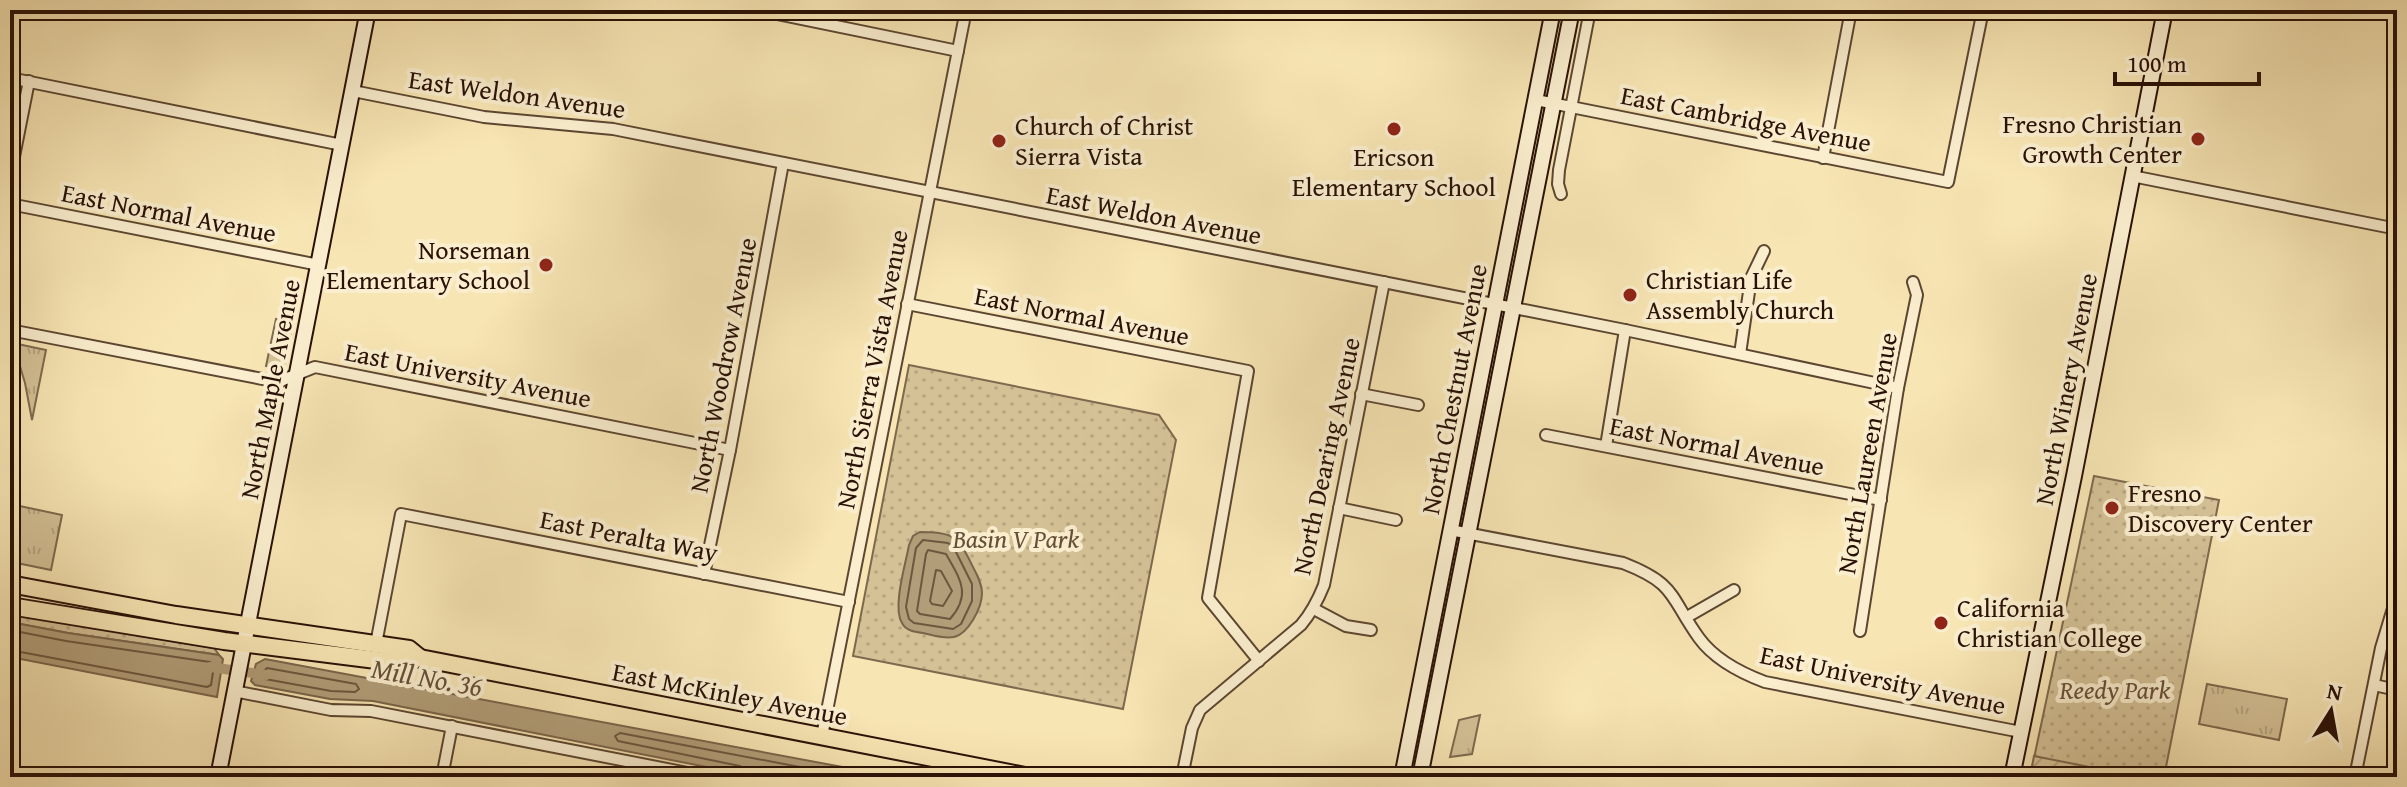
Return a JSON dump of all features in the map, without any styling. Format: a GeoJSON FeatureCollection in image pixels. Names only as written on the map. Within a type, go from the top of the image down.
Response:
{"type":"FeatureCollection","features":[{"type":"Feature","properties":{"kind":"main road","name":"North Maple Avenue"},"geometry":{"type":"LineString","coordinates":[[218,777],[368,10]]}},
{"type":"Feature","properties":{"kind":"main road","name":"North Chestnut Avenue"},"geometry":{"type":"LineString","coordinates":[[1402,777],[1553,10]]}},
{"type":"Feature","properties":{"kind":"main road","name":"North Chestnut Avenue"},"geometry":{"type":"LineString","coordinates":[[1420,777],[1572,10]]}},
{"type":"Feature","properties":{"kind":"main road","name":"North Winery Avenue"},"geometry":{"type":"LineString","coordinates":[[2012,777],[2165,10]]}},
{"type":"Feature","properties":{"kind":"main road"},"geometry":{"type":"LineString","coordinates":[[1439,683],[1432,665],[1443,610],[1441,571]]}},
{"type":"Feature","properties":{"kind":"main road","name":"East McKinley Avenue"},"geometry":{"type":"LineString","coordinates":[[10,584],[247,626],[409,649],[420,658]]}},
{"type":"Feature","properties":{"kind":"main road","name":"East McKinley Avenue"},"geometry":{"type":"LineString","coordinates":[[10,606],[242,650],[400,663],[420,658],[1030,777]]}},
{"type":"Feature","properties":{"kind":"street"},"geometry":{"type":"LineString","coordinates":[[758,10],[958,51]]}},
{"type":"Feature","properties":{"kind":"street","name":"North Sierra Vista Avenue"},"geometry":{"type":"LineString","coordinates":[[822,736],[966,10]]}},
{"type":"Feature","properties":{"kind":"street"},"geometry":{"type":"LineString","coordinates":[[1561,194],[1558,178],[1590,10]]}},
{"type":"Feature","properties":{"kind":"street"},"geometry":{"type":"LineString","coordinates":[[1823,158],[1851,10]]}},
{"type":"Feature","properties":{"kind":"street","name":"East Cambridge Avenue"},"geometry":{"type":"LineString","coordinates":[[1536,100],[1948,182],[1983,10]]}},
{"type":"Feature","properties":{"kind":"street"},"geometry":{"type":"LineString","coordinates":[[10,78],[342,145]]}},
{"type":"Feature","properties":{"kind":"street"},"geometry":{"type":"LineString","coordinates":[[10,177],[29,81]]}},
{"type":"Feature","properties":{"kind":"street","name":"East Weldon Avenue"},"geometry":{"type":"LineString","coordinates":[[353,91],[484,117],[613,129],[1625,330],[1898,388]]}},
{"type":"Feature","properties":{"kind":"street","name":"North Woodrow Avenue"},"geometry":{"type":"LineString","coordinates":[[704,574],[783,163]]}},
{"type":"Feature","properties":{"kind":"street"},"geometry":{"type":"LineString","coordinates":[[2132,176],[2397,229]]}},
{"type":"Feature","properties":{"kind":"street","name":"East Normal Avenue"},"geometry":{"type":"LineString","coordinates":[[10,204],[319,265]]}},
{"type":"Feature","properties":{"kind":"street"},"geometry":{"type":"LineString","coordinates":[[1740,354],[1751,278],[1764,251]]}},
{"type":"Feature","properties":{"kind":"street","name":"North Dearing Avenue"},"geometry":{"type":"LineString","coordinates":[[1182,777],[1197,716],[1301,625],[1314,609],[1324,585],[1384,282]]}},
{"type":"Feature","properties":{"kind":"street","name":"North Laureen Avenue"},"geometry":{"type":"LineString","coordinates":[[1860,631],[1898,388],[1917,295],[1913,282]]}},
{"type":"Feature","properties":{"kind":"street","name":"East Normal Avenue"},"geometry":{"type":"LineString","coordinates":[[907,304],[1248,371],[1208,598],[1259,661]]}},
{"type":"Feature","properties":{"kind":"street","name":"East University Avenue"},"geometry":{"type":"LineString","coordinates":[[10,330],[278,382],[315,367],[730,450]]}},
{"type":"Feature","properties":{"kind":"street"},"geometry":{"type":"LineString","coordinates":[[1606,446],[1625,330]]}},
{"type":"Feature","properties":{"kind":"street"},"geometry":{"type":"LineString","coordinates":[[1361,394],[1418,405]]}},
{"type":"Feature","properties":{"kind":"street","name":"East Normal Avenue"},"geometry":{"type":"LineString","coordinates":[[1546,435],[1881,500]]}},
{"type":"Feature","properties":{"kind":"street"},"geometry":{"type":"LineString","coordinates":[[1339,508],[1396,520]]}},
{"type":"Feature","properties":{"kind":"street","name":"East Peralta Way"},"geometry":{"type":"LineString","coordinates":[[376,644],[401,514],[849,602]]}},
{"type":"Feature","properties":{"kind":"street","name":"East University Avenue"},"geometry":{"type":"LineString","coordinates":[[1450,530],[1623,563],[1645,572],[1665,585],[1712,652],[1729,666],[1765,682],[2021,732]]}},
{"type":"Feature","properties":{"kind":"street"},"geometry":{"type":"LineString","coordinates":[[1687,617],[1734,590]]}},
{"type":"Feature","properties":{"kind":"street"},"geometry":{"type":"LineString","coordinates":[[2355,777],[2385,630],[2397,595]]}},
{"type":"Feature","properties":{"kind":"street"},"geometry":{"type":"LineString","coordinates":[[1314,609],[1346,626],[1371,630]]}},
{"type":"Feature","properties":{"kind":"street"},"geometry":{"type":"LineString","coordinates":[[2374,685],[2397,690]]}},
{"type":"Feature","properties":{"kind":"street"},"geometry":{"type":"LineString","coordinates":[[234,691],[331,710],[371,711],[666,773],[708,777]]}},
{"type":"Feature","properties":{"kind":"street"},"geometry":{"type":"LineString","coordinates":[[442,777],[452,726]]}},
{"type":"Feature","properties":{"kind":"green space"},"geometry":{"type":"Polygon","coordinates":[[[276,319],[293,322],[283,370],[266,366],[276,319]]]}},
{"type":"Feature","properties":{"kind":"green space"},"geometry":{"type":"Polygon","coordinates":[[[13,343],[46,350],[32,420],[25,383],[13,343]]]}},
{"type":"Feature","properties":{"kind":"green space","name":"Basin V Park"},"geometry":{"type":"Polygon","coordinates":[[[909,365],[1159,415],[1176,440],[1123,709],[853,656],[909,365]]]}},
{"type":"Feature","properties":{"kind":"green space","name":"Reedy Park"},"geometry":{"type":"Polygon","coordinates":[[[2094,476],[2219,500],[2164,777],[2030,777],[2094,476]]]}},
{"type":"Feature","properties":{"kind":"green space"},"geometry":{"type":"Polygon","coordinates":[[[15,505],[62,515],[51,570],[17,563],[10,557],[10,528],[15,505]]]}},
{"type":"Feature","properties":{"kind":"green space"},"geometry":{"type":"Polygon","coordinates":[[[10,614],[214,648],[219,655],[10,622],[10,614]]]}},
{"type":"Feature","properties":{"kind":"green space"},"geometry":{"type":"Polygon","coordinates":[[[2207,684],[2287,699],[2279,740],[2199,724],[2207,684]]]}},
{"type":"Feature","properties":{"kind":"green space"},"geometry":{"type":"Polygon","coordinates":[[[1480,715],[1472,754],[1450,757],[1459,720],[1480,715]]]}},
{"type":"Feature","properties":{"kind":"green space"},"geometry":{"type":"Polygon","coordinates":[[[2034,756],[2135,776],[2135,777],[2030,777],[2034,756]]]}},
{"type":"Feature","properties":{"kind":"water"},"geometry":{"type":"Polygon","coordinates":[[[920,532],[945,534],[956,539],[981,584],[977,613],[969,626],[954,637],[911,631],[899,616],[899,596],[909,545],[913,536],[920,532]]]}},
{"type":"Feature","properties":{"kind":"water"},"geometry":{"type":"Polygon","coordinates":[[[10,622],[219,655],[223,659],[217,697],[10,657],[10,622]]]}},
{"type":"Feature","properties":{"kind":"water"},"geometry":{"type":"Polygon","coordinates":[[[265,659],[896,777],[757,777],[373,701],[330,699],[255,685],[251,681],[256,664],[265,659]]]}},
{"type":"Feature","properties":{"kind":"waterway","name":"Mill No. 36"},"geometry":{"type":"LineString","coordinates":[[210,667],[266,675]]}},
{"type":"Feature","properties":{"kind":"place","name":"Ericson Elementary School"},"geometry":{"type":"Point","coordinates":[1394,129]}},
{"type":"Feature","properties":{"kind":"place","name":"Fresno Christian Growth Center"},"geometry":{"type":"Point","coordinates":[2198,139]}},
{"type":"Feature","properties":{"kind":"place","name":"Church of Christ Sierra Vista"},"geometry":{"type":"Point","coordinates":[999,141]}},
{"type":"Feature","properties":{"kind":"place","name":"Norseman Elementary School"},"geometry":{"type":"Point","coordinates":[546,265]}},
{"type":"Feature","properties":{"kind":"place","name":"Christian Life Assembly Church"},"geometry":{"type":"Point","coordinates":[1630,295]}},
{"type":"Feature","properties":{"kind":"place","name":"Fresno Discovery Center"},"geometry":{"type":"Point","coordinates":[2112,508]}},
{"type":"Feature","properties":{"kind":"place","name":"California Christian College"},"geometry":{"type":"Point","coordinates":[1941,623]}}]}
